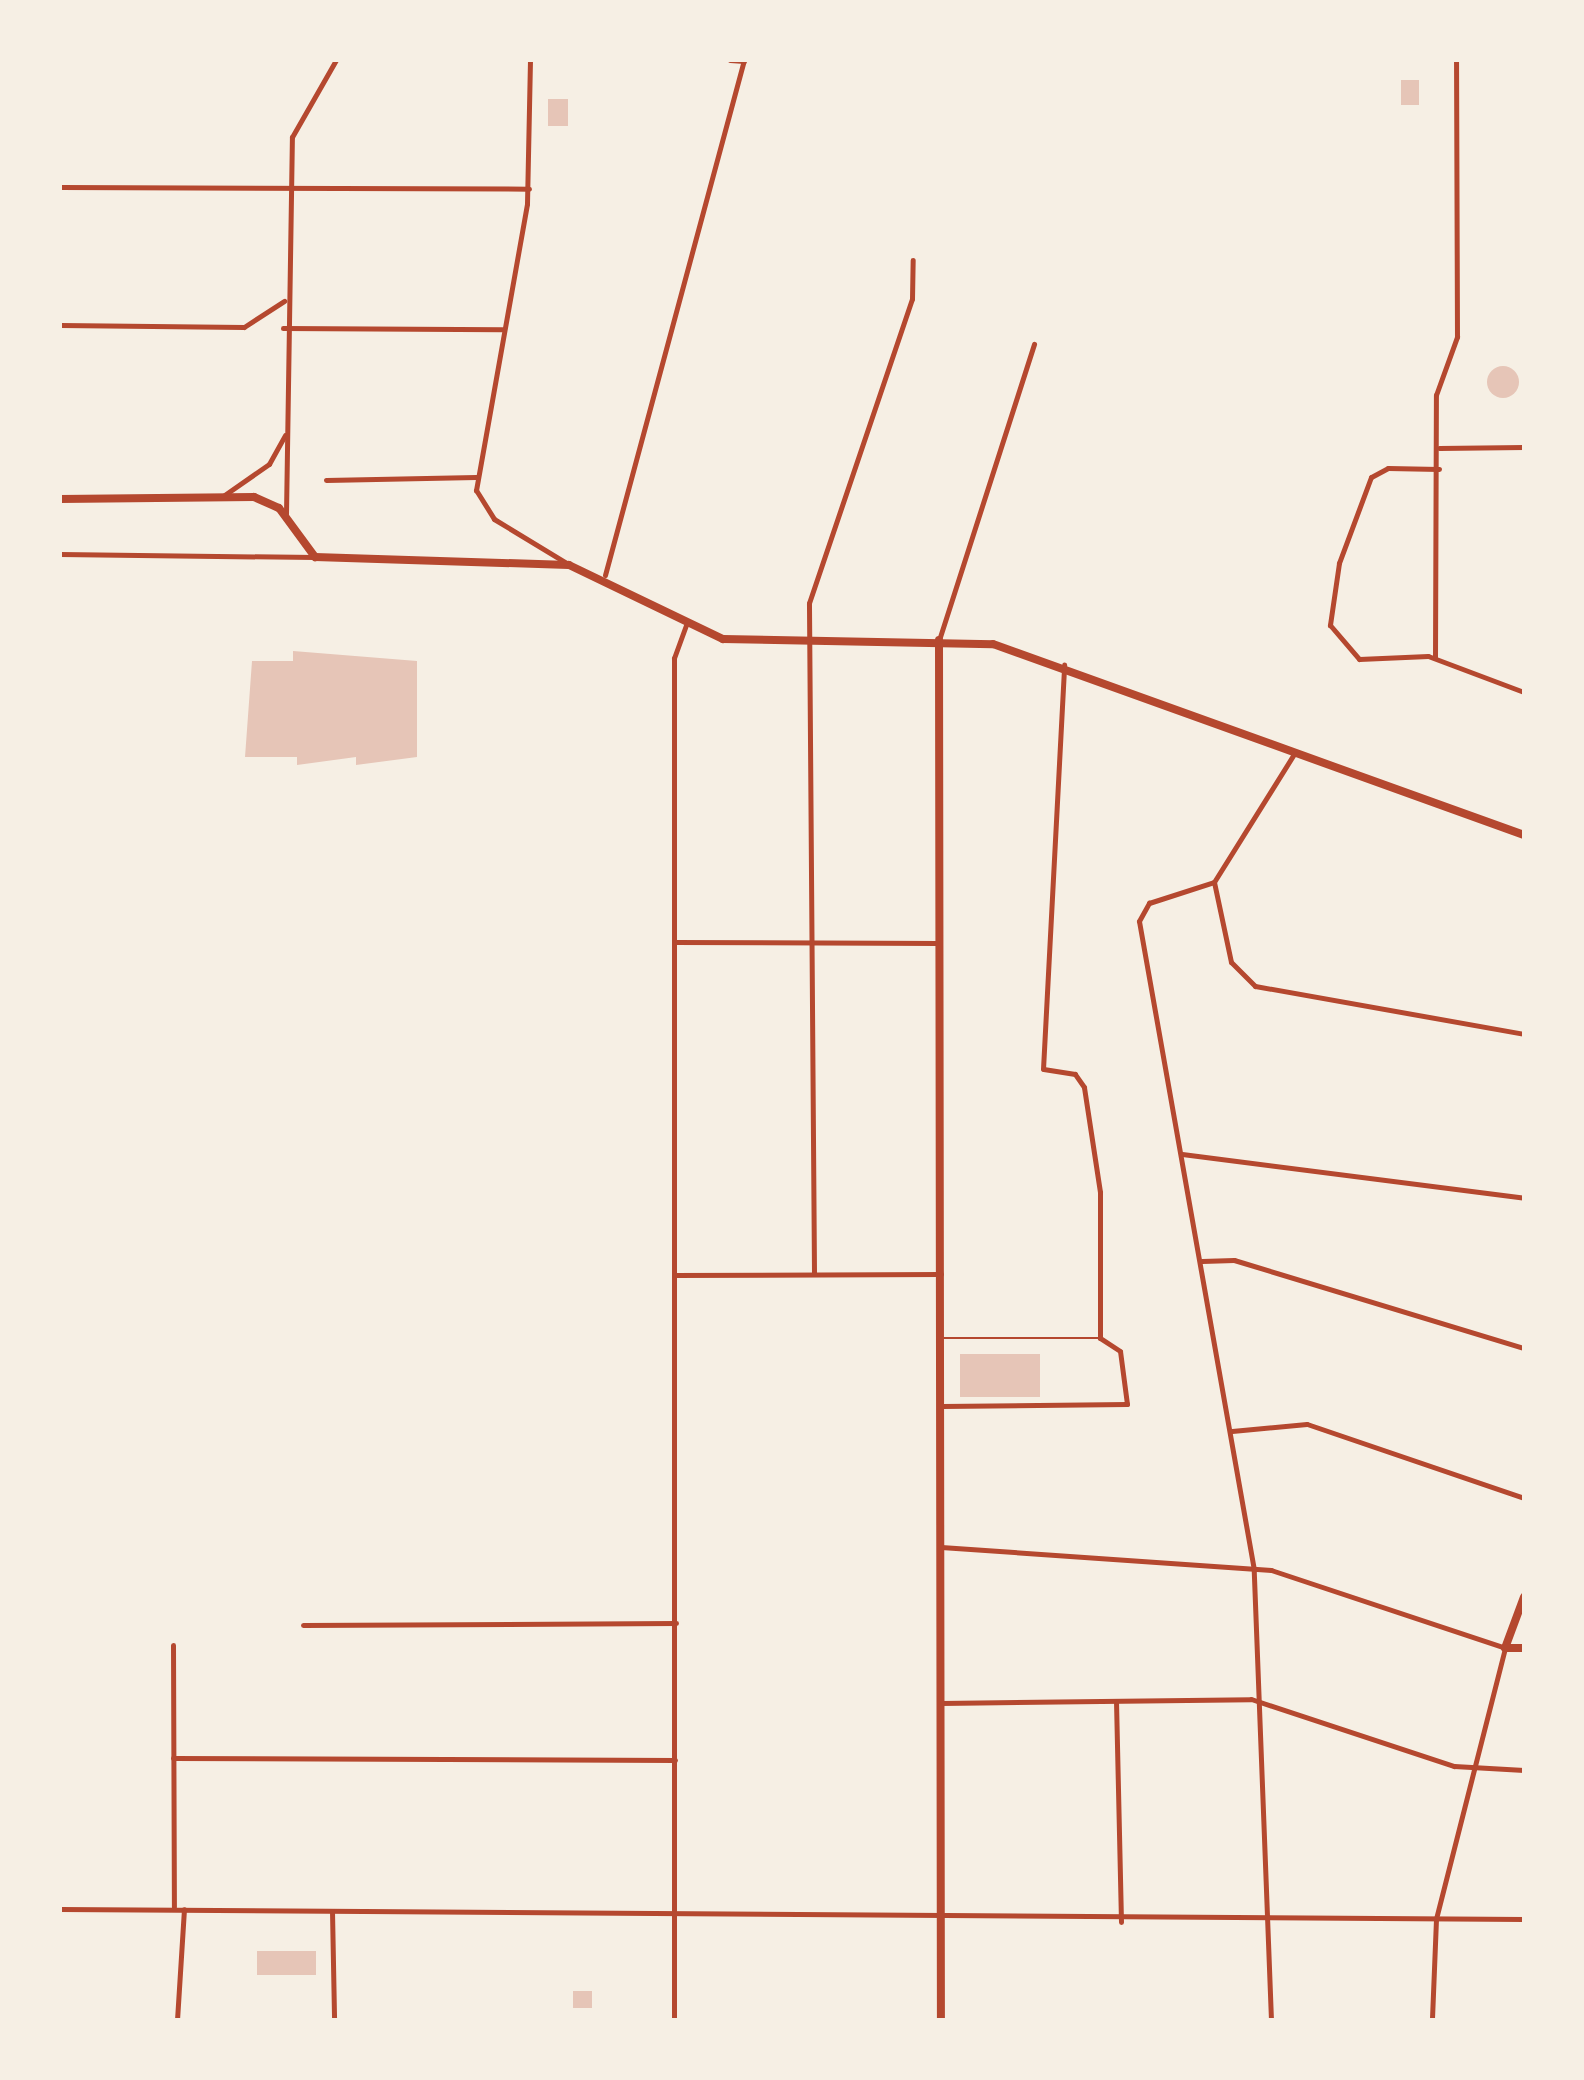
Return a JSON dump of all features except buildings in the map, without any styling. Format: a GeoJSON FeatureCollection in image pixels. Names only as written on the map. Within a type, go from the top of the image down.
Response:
{"type":"FeatureCollection","features":[{"type":"Feature","properties":{"kind":"street"},"geometry":{"type":"LineString","coordinates":[[530,60],[528,189],[476,477],[485,512],[569,565]]}},
{"type":"Feature","properties":{"kind":"street"},"geometry":{"type":"LineString","coordinates":[[604,575],[744,60],[730,60]]}},
{"type":"Feature","properties":{"kind":"street"},"geometry":{"type":"LineString","coordinates":[[1436,658],[1438,386],[1457,336],[1456,60]]}},
{"type":"Feature","properties":{"kind":"street"},"geometry":{"type":"LineString","coordinates":[[286,517],[283,328],[294,126],[331,62]]}},
{"type":"Feature","properties":{"kind":"street"},"geometry":{"type":"LineString","coordinates":[[60,187],[528,189]]}},
{"type":"Feature","properties":{"kind":"street"},"geometry":{"type":"LineString","coordinates":[[814,1273],[810,640],[816,569],[912,299],[914,260]]}},
{"type":"Feature","properties":{"kind":"street"},"geometry":{"type":"LineString","coordinates":[[60,325],[244,327],[284,302]]}},
{"type":"Feature","properties":{"kind":"street"},"geometry":{"type":"LineString","coordinates":[[283,328],[502,329]]}},
{"type":"Feature","properties":{"kind":"street"},"geometry":{"type":"LineString","coordinates":[[941,2020],[939,640],[1034,344]]}},
{"type":"Feature","properties":{"kind":"street"},"geometry":{"type":"LineString","coordinates":[[221,497],[269,464],[286,433]]}},
{"type":"Feature","properties":{"kind":"street"},"geometry":{"type":"LineString","coordinates":[[1439,448],[1524,447]]}},
{"type":"Feature","properties":{"kind":"street"},"geometry":{"type":"LineString","coordinates":[[1439,468],[1388,468],[1365,487],[1328,620],[1358,659],[1436,658],[1524,692]]}},
{"type":"Feature","properties":{"kind":"street"},"geometry":{"type":"LineString","coordinates":[[326,480],[476,477]]}},
{"type":"Feature","properties":{"kind":"street"},"geometry":{"type":"LineString","coordinates":[[60,500],[261,498],[286,517],[315,557]]}},
{"type":"Feature","properties":{"kind":"street"},"geometry":{"type":"LineString","coordinates":[[60,554],[569,565],[604,575],[723,639],[939,640],[1064,664],[1294,754],[1524,834]]}},
{"type":"Feature","properties":{"kind":"street"},"geometry":{"type":"LineString","coordinates":[[674,2020],[674,658],[687,623]]}},
{"type":"Feature","properties":{"kind":"street"},"geometry":{"type":"LineString","coordinates":[[942,1406],[1127,1404],[1120,1351],[1100,1338],[1100,1192],[1084,1087],[1075,1074],[1043,1069],[1064,664]]}},
{"type":"Feature","properties":{"kind":"street"},"geometry":{"type":"LineString","coordinates":[[1272,2020],[1254,1570],[1143,909],[1214,882],[1294,754]]}},
{"type":"Feature","properties":{"kind":"street"},"geometry":{"type":"LineString","coordinates":[[1214,882],[1232,962],[1255,986],[1524,1034]]}},
{"type":"Feature","properties":{"kind":"street"},"geometry":{"type":"LineString","coordinates":[[674,942],[938,943]]}},
{"type":"Feature","properties":{"kind":"street"},"geometry":{"type":"LineString","coordinates":[[1182,1154],[1524,1198]]}},
{"type":"Feature","properties":{"kind":"street"},"geometry":{"type":"LineString","coordinates":[[1202,1261],[1234,1260],[1524,1348]]}},
{"type":"Feature","properties":{"kind":"street"},"geometry":{"type":"LineString","coordinates":[[674,1275],[942,1274]]}},
{"type":"Feature","properties":{"kind":"street"},"geometry":{"type":"LineString","coordinates":[[1232,1431],[1307,1424],[1524,1498]]}},
{"type":"Feature","properties":{"kind":"street"},"geometry":{"type":"LineString","coordinates":[[941,1548],[1254,1570],[1505,1648],[1524,1648]]}},
{"type":"Feature","properties":{"kind":"street"},"geometry":{"type":"LineString","coordinates":[[1432,2020],[1436,1919],[1505,1648],[1524,1597]]}},
{"type":"Feature","properties":{"kind":"street"},"geometry":{"type":"LineString","coordinates":[[303,1625],[676,1624]]}},
{"type":"Feature","properties":{"kind":"street"},"geometry":{"type":"LineString","coordinates":[[173,1646],[174,1909]]}},
{"type":"Feature","properties":{"kind":"street"},"geometry":{"type":"LineString","coordinates":[[1116,1701],[1121,1922]]}},
{"type":"Feature","properties":{"kind":"street"},"geometry":{"type":"LineString","coordinates":[[940,1703],[1262,1703],[1476,1770],[1524,1770]]}},
{"type":"Feature","properties":{"kind":"street"},"geometry":{"type":"LineString","coordinates":[[173,1758],[675,1760]]}},
{"type":"Feature","properties":{"kind":"street"},"geometry":{"type":"LineString","coordinates":[[60,1909],[941,1914],[1121,1922],[1524,1919]]}},
{"type":"Feature","properties":{"kind":"street"},"geometry":{"type":"LineString","coordinates":[[177,2020],[184,1909]]}},
{"type":"Feature","properties":{"kind":"street"},"geometry":{"type":"LineString","coordinates":[[332,1911],[334,2020]]}},
{"type":"Feature","properties":{"kind":"lane"},"geometry":{"type":"LineString","coordinates":[[942,1338],[1100,1338]]}}]}
